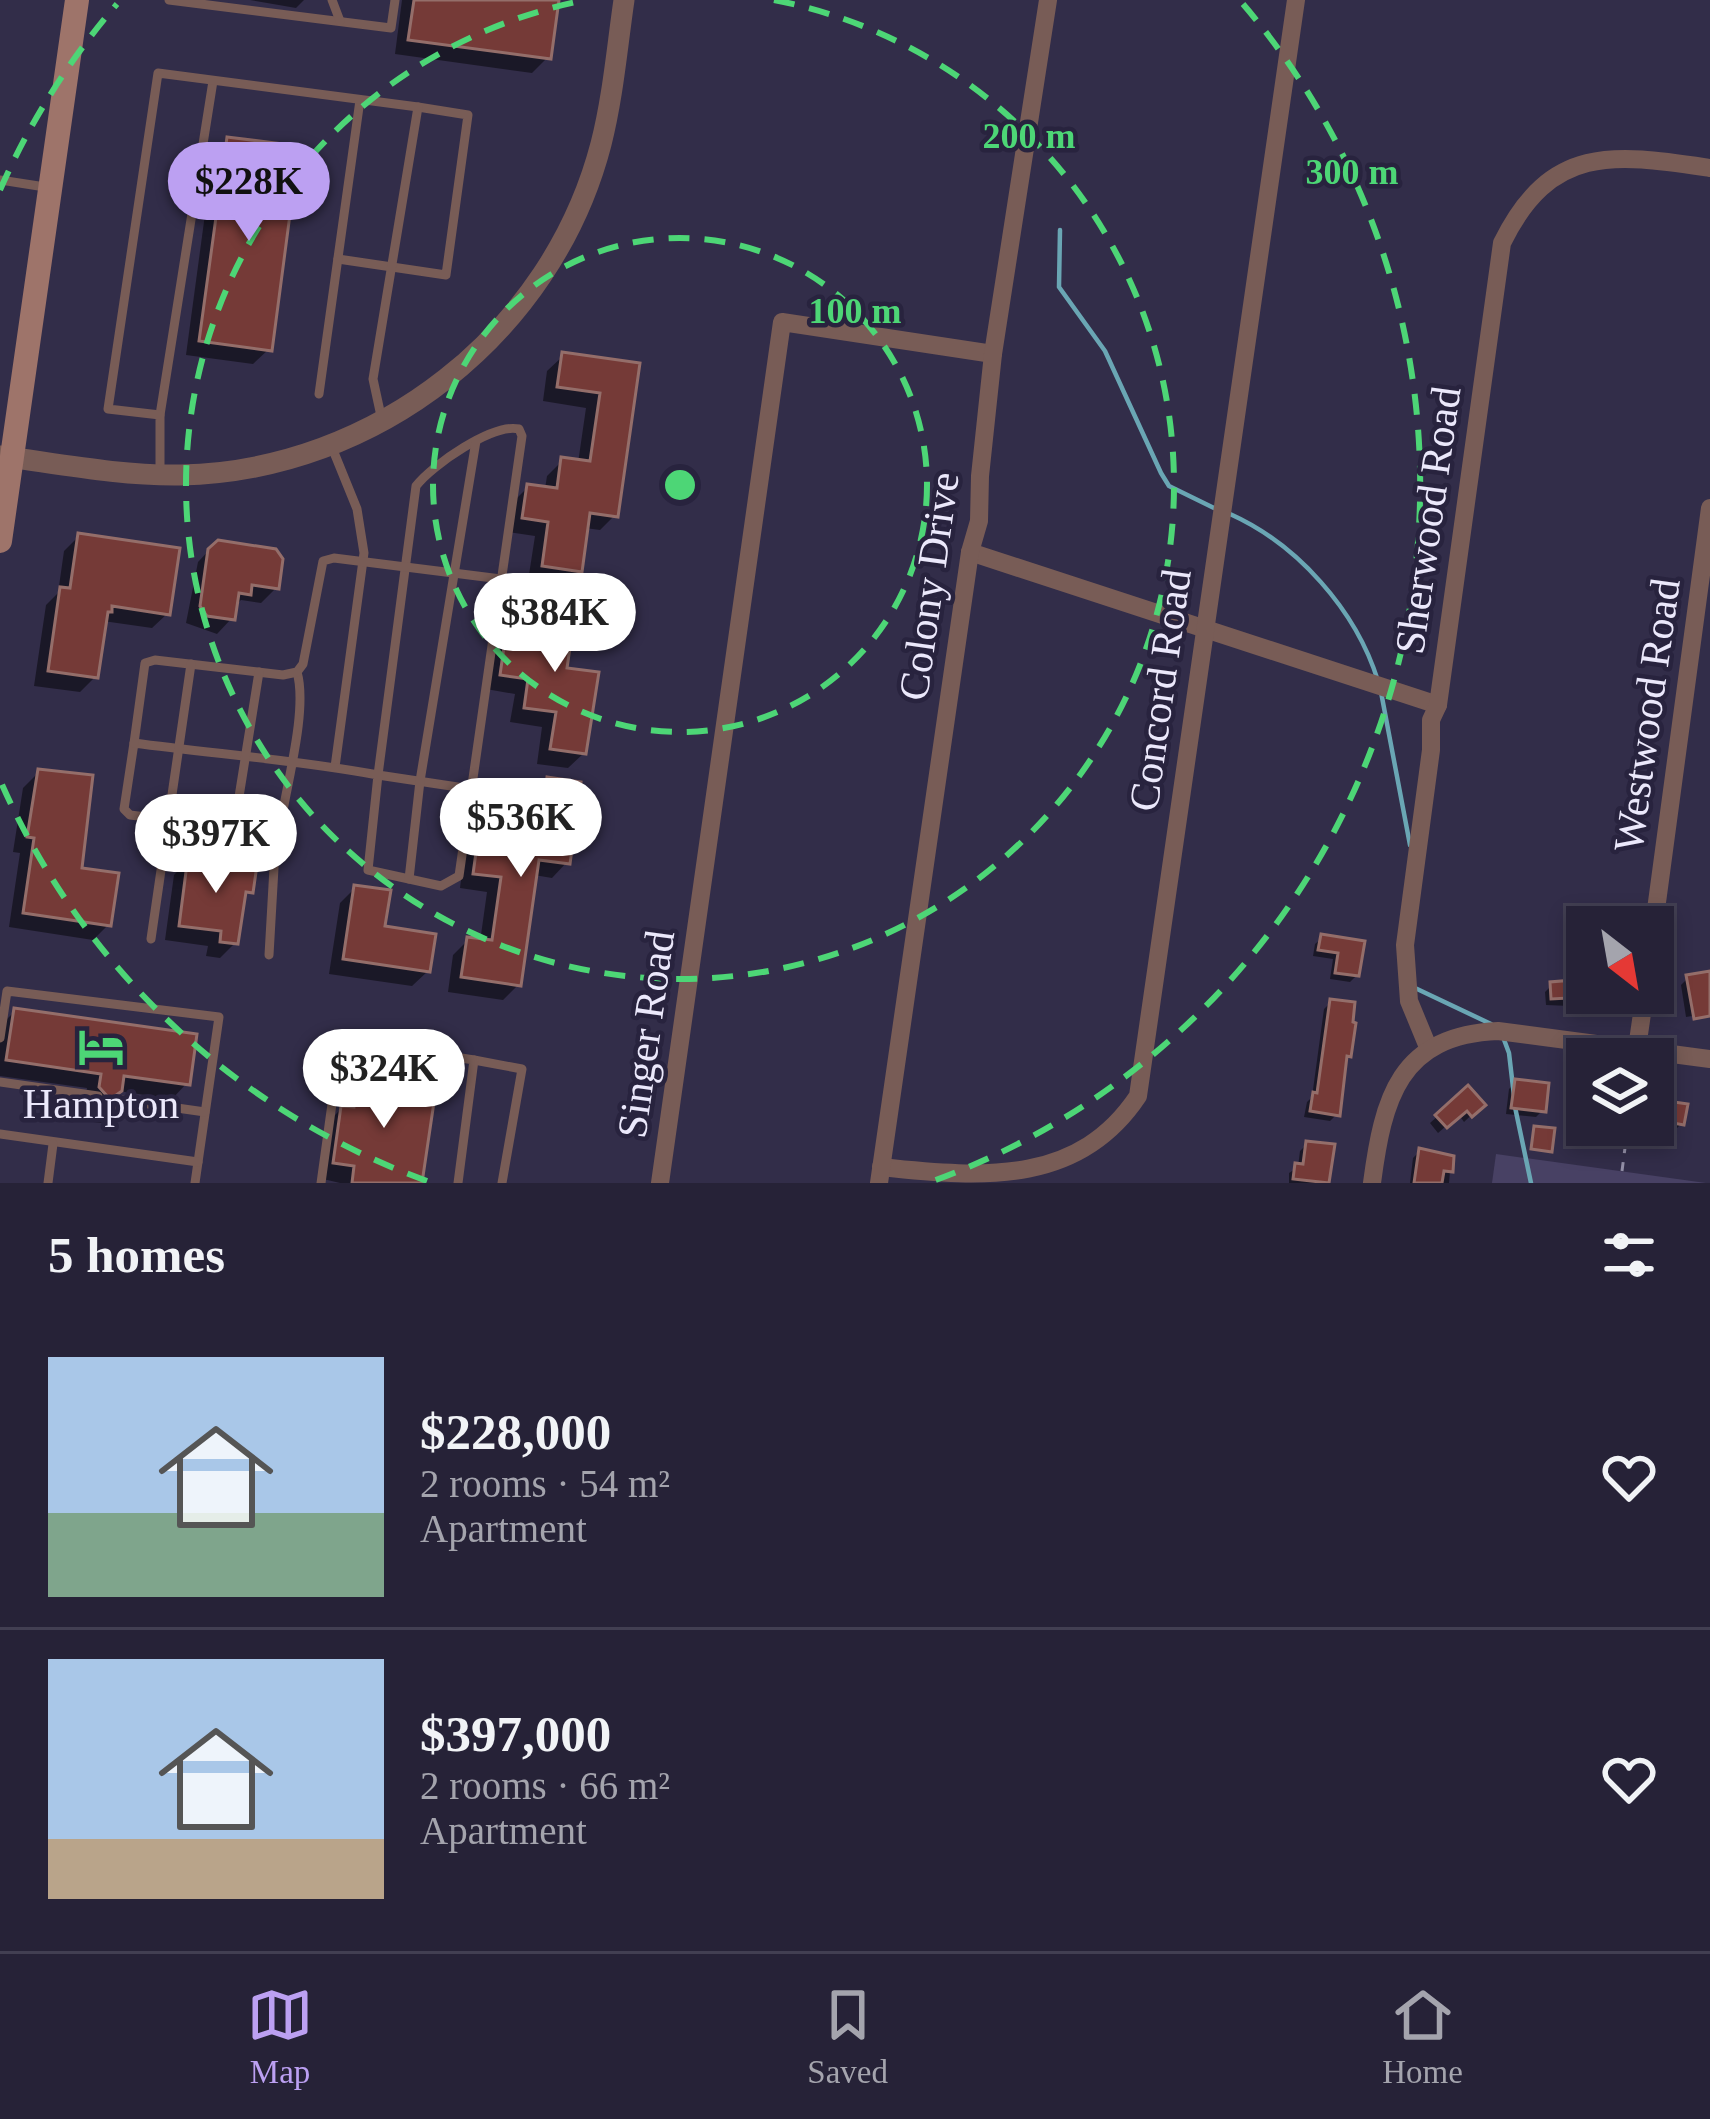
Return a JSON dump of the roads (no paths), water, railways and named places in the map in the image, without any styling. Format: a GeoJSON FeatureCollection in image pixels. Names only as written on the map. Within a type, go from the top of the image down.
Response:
{"type":"FeatureCollection","features":[{"type":"Feature","properties":{"kind":"main road"},"geometry":{"type":"LineString","coordinates":[[0,541],[6,456],[77,0]]}},
{"type":"Feature","properties":{"kind":"street"},"geometry":{"type":"LineString","coordinates":[[6,456],[160,475],[226,472],[268,465],[331,445],[426,395],[517,310],[578,209],[601,144],[623,0]]}},
{"type":"Feature","properties":{"kind":"street","name":"Colony Drive"},"geometry":{"type":"LineString","coordinates":[[880,1175],[970,551],[980,521],[980,476],[994,354],[1048,0]]}},
{"type":"Feature","properties":{"kind":"street","name":"Concord Road"},"geometry":{"type":"LineString","coordinates":[[880,1175],[1016,1182],[1049,1179],[1096,1157],[1124,1125],[1138,1096],[1295,0]]}},
{"type":"Feature","properties":{"kind":"street","name":"Sherwood Road"},"geometry":{"type":"LineString","coordinates":[[1428,1047],[1409,1001],[1405,945],[1431,720],[1438,705],[1502,243],[1532,195],[1550,179],[1587,161],[1630,158],[1710,168]]}},
{"type":"Feature","properties":{"kind":"street","name":"Singer Road"},"geometry":{"type":"LineString","coordinates":[[660,1183],[782,322],[994,354]]}},
{"type":"Feature","properties":{"kind":"street","name":"Westwood Road"},"geometry":{"type":"LineString","coordinates":[[1656,906],[1710,508]]}},
{"type":"Feature","properties":{"kind":"street"},"geometry":{"type":"LineString","coordinates":[[970,551],[1438,705]]}},
{"type":"Feature","properties":{"kind":"street"},"geometry":{"type":"LineString","coordinates":[[1372,1183],[1383,1113],[1402,1078],[1428,1047],[1463,1035],[1498,1031],[1566,1039]]}},
{"type":"Feature","properties":{"kind":"street"},"geometry":{"type":"LineString","coordinates":[[1674,1054],[1710,1059]]}},
{"type":"Feature","properties":{"kind":"lane"},"geometry":{"type":"LineString","coordinates":[[169,0],[391,28],[395,0]]}},
{"type":"Feature","properties":{"kind":"lane"},"geometry":{"type":"LineString","coordinates":[[332,0],[340,21]]}},
{"type":"Feature","properties":{"kind":"lane"},"geometry":{"type":"LineString","coordinates":[[160,415],[108,409],[158,73],[468,115],[446,275],[338,259]]}},
{"type":"Feature","properties":{"kind":"lane"},"geometry":{"type":"LineString","coordinates":[[160,475],[160,415],[213,81]]}},
{"type":"Feature","properties":{"kind":"lane"},"geometry":{"type":"LineString","coordinates":[[319,394],[360,100]]}},
{"type":"Feature","properties":{"kind":"lane"},"geometry":{"type":"LineString","coordinates":[[382,422],[374,379],[418,107]]}},
{"type":"Feature","properties":{"kind":"lane"},"geometry":{"type":"LineString","coordinates":[[0,180],[50,188]]}},
{"type":"Feature","properties":{"kind":"lane"},"geometry":{"type":"LineString","coordinates":[[512,427],[522,436],[459,876],[441,886],[368,870],[416,486],[476,442],[491,431],[512,427]]}},
{"type":"Feature","properties":{"kind":"lane"},"geometry":{"type":"LineString","coordinates":[[409,879],[420,782],[476,442]]}},
{"type":"Feature","properties":{"kind":"lane"},"geometry":{"type":"LineString","coordinates":[[331,445],[362,526],[362,565],[335,767]]}},
{"type":"Feature","properties":{"kind":"lane"},"geometry":{"type":"LineString","coordinates":[[297,672],[303,664],[323,561],[334,558],[501,579]]}},
{"type":"Feature","properties":{"kind":"lane"},"geometry":{"type":"LineString","coordinates":[[276,833],[130,815],[124,809],[146,662],[297,672]]}},
{"type":"Feature","properties":{"kind":"lane"},"geometry":{"type":"LineString","coordinates":[[151,940],[191,664]]}},
{"type":"Feature","properties":{"kind":"lane"},"geometry":{"type":"LineString","coordinates":[[234,828],[259,672]]}},
{"type":"Feature","properties":{"kind":"lane"},"geometry":{"type":"LineString","coordinates":[[268,956],[276,833],[303,693],[297,672]]}},
{"type":"Feature","properties":{"kind":"lane"},"geometry":{"type":"LineString","coordinates":[[134,743],[471,789]]}},
{"type":"Feature","properties":{"kind":"lane"},"geometry":{"type":"LineString","coordinates":[[0,1039],[7,991],[219,1017],[195,1183]]}},
{"type":"Feature","properties":{"kind":"lane"},"geometry":{"type":"LineString","coordinates":[[321,1183],[341,1039],[523,1069],[502,1183]]}},
{"type":"Feature","properties":{"kind":"lane"},"geometry":{"type":"LineString","coordinates":[[458,1183],[474,1060]]}},
{"type":"Feature","properties":{"kind":"lane"},"geometry":{"type":"LineString","coordinates":[[0,1082],[98,1096]]}},
{"type":"Feature","properties":{"kind":"lane"},"geometry":{"type":"LineString","coordinates":[[121,1100],[205,1112]]}},
{"type":"Feature","properties":{"kind":"lane"},"geometry":{"type":"LineString","coordinates":[[0,1134],[198,1162]]}},
{"type":"Feature","properties":{"kind":"lane"},"geometry":{"type":"LineString","coordinates":[[48,1183],[53,1144]]}},
{"type":"Feature","properties":{"kind":"waterway"},"geometry":{"type":"LineString","coordinates":[[1060,230],[1059,287],[1105,351],[1161,473],[1169,486],[1214,508]]}},
{"type":"Feature","properties":{"kind":"waterway"},"geometry":{"type":"LineString","coordinates":[[1230,514],[1278,543],[1321,582],[1355,629],[1378,681]]}},
{"type":"Feature","properties":{"kind":"waterway"},"geometry":{"type":"LineString","coordinates":[[1381,692],[1410,845]]}},
{"type":"Feature","properties":{"kind":"waterway"},"geometry":{"type":"LineString","coordinates":[[1415,988],[1491,1024]]}},
{"type":"Feature","properties":{"kind":"waterway"},"geometry":{"type":"LineString","coordinates":[[1503,1037],[1514,1096]]}},
{"type":"Feature","properties":{"kind":"waterway"},"geometry":{"type":"LineString","coordinates":[[1515,1107],[1531,1183]]}},
{"type":"Feature","properties":{"kind":"place","name":"Hampton"},"geometry":{"type":"Point","coordinates":[101,1047]}}]}
